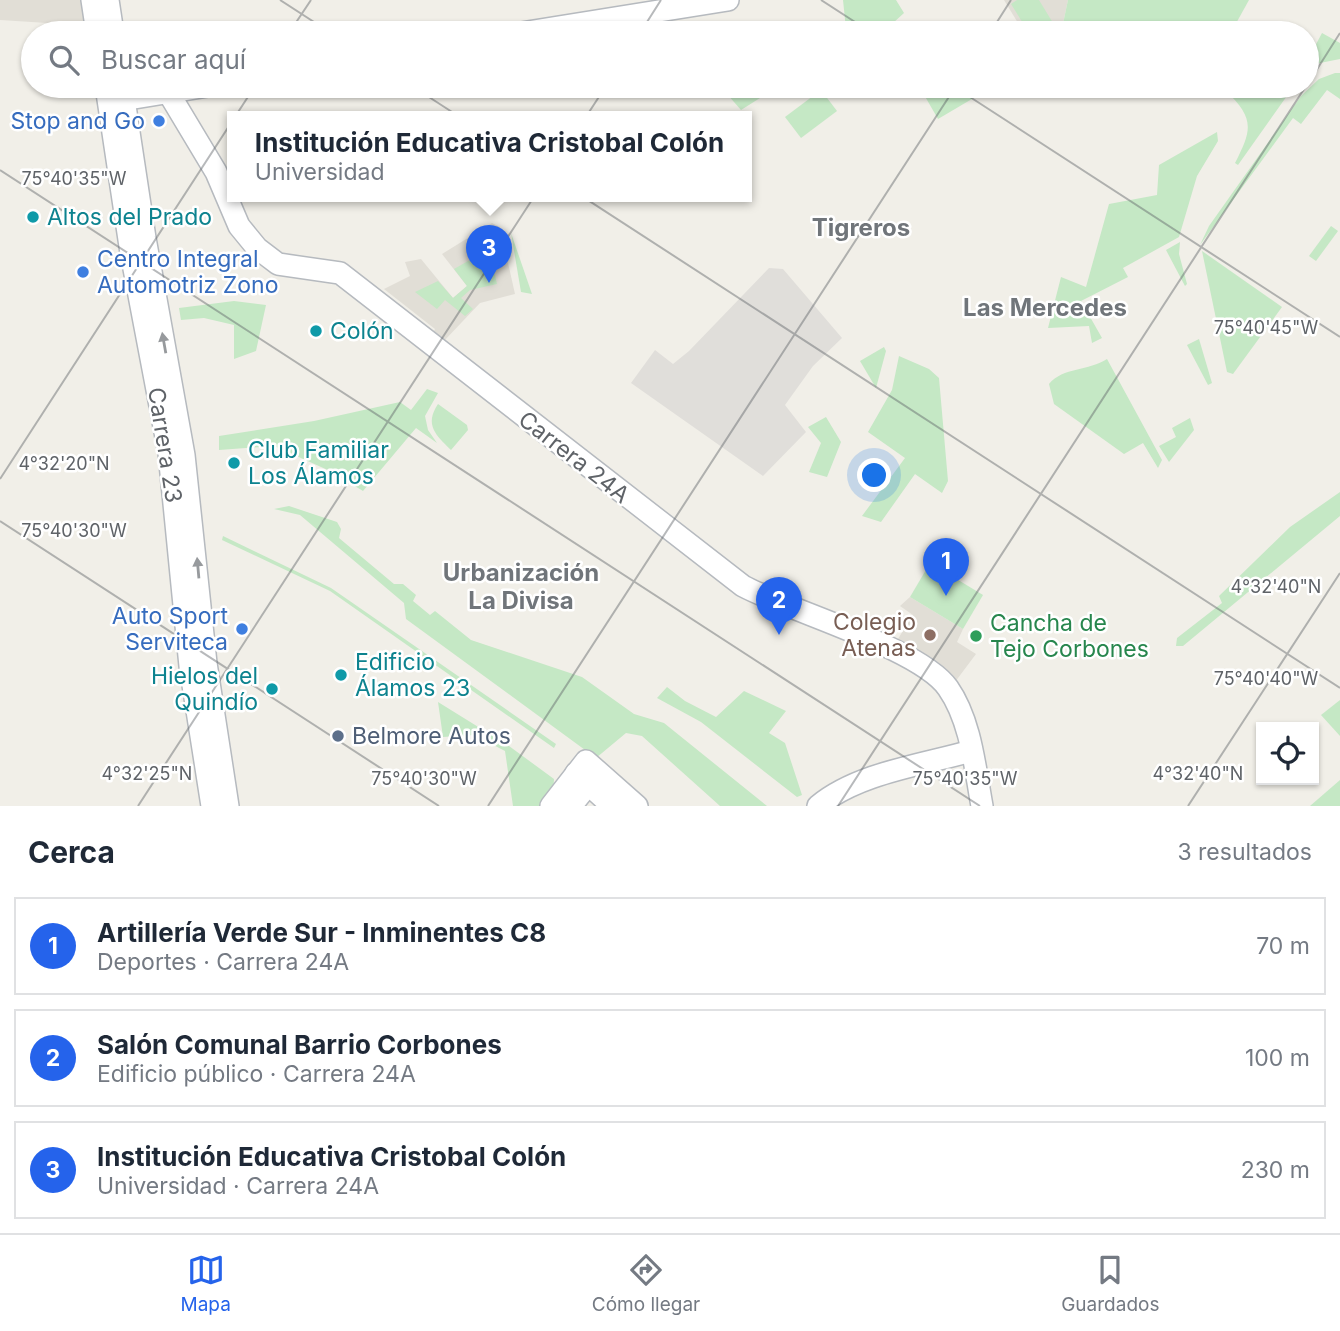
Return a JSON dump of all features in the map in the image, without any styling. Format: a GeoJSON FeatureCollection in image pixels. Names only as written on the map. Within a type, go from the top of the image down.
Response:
{"type":"FeatureCollection","features":[{"type":"Feature","properties":{"kind":"street"},"geometry":{"type":"LineString","coordinates":[[92,0],[95,21]]}},
{"type":"Feature","properties":{"kind":"street"},"geometry":{"type":"LineString","coordinates":[[108,0],[111,21]]}},
{"type":"Feature","properties":{"kind":"street"},"geometry":{"type":"LineString","coordinates":[[596,21],[728,0]]}},
{"type":"Feature","properties":{"kind":"street","name":"Carrera 23"},"geometry":{"type":"LineString","coordinates":[[115,98],[129,242],[169,453],[190,666],[212,806]]}},
{"type":"Feature","properties":{"kind":"street","name":"Carrera 23"},"geometry":{"type":"LineString","coordinates":[[116,98],[184,455],[206,663],[228,806]]}},
{"type":"Feature","properties":{"kind":"street","name":"Carrera 24A"},"geometry":{"type":"LineString","coordinates":[[172,98],[205,152],[227,199]]}},
{"type":"Feature","properties":{"kind":"street","name":"Carrera 24A"},"geometry":{"type":"LineString","coordinates":[[229,202],[240,226],[267,257],[278,264],[340,273],[743,586],[789,609],[865,637],[923,666],[948,688],[964,719],[982,806]]}},
{"type":"Feature","properties":{"kind":"street"},"geometry":{"type":"LineString","coordinates":[[818,806],[830,796],[869,780],[971,751]]}},
{"type":"Feature","properties":{"kind":"street"},"geometry":{"type":"LineString","coordinates":[[551,806],[588,773]]}},
{"type":"Feature","properties":{"kind":"street"},"geometry":{"type":"LineString","coordinates":[[571,806],[588,773]]}},
{"type":"Feature","properties":{"kind":"street"},"geometry":{"type":"LineString","coordinates":[[588,773],[612,806]]}},
{"type":"Feature","properties":{"kind":"street"},"geometry":{"type":"LineString","coordinates":[[588,773],[637,806]]}},
{"type":"Feature","properties":{"kind":"shaded area"},"geometry":{"type":"Polygon","coordinates":[[[0,0],[81,0],[84,20],[21,21],[0,20],[0,0]]]}},
{"type":"Feature","properties":{"kind":"shaded area"},"geometry":{"type":"Polygon","coordinates":[[[1004,0],[1068,0],[1064,21],[1017,21],[1004,0]]]}},
{"type":"Feature","properties":{"kind":"shaded area"},"geometry":{"type":"Polygon","coordinates":[[[492,223],[500,227],[515,294],[480,303],[444,341],[433,333],[435,329],[384,289],[410,276],[405,262],[421,259],[453,298],[467,286],[442,254],[492,223]]]}},
{"type":"Feature","properties":{"kind":"shaded area"},"geometry":{"type":"Polygon","coordinates":[[[769,268],[783,269],[842,338],[813,366],[785,405],[806,432],[763,476],[631,383],[655,350],[673,364],[689,351],[769,268]]]}},
{"type":"Feature","properties":{"kind":"shaded area","name":"Colegio Atenas"},"geometry":{"type":"Polygon","coordinates":[[[910,597],[963,629],[957,642],[976,654],[955,682],[896,642],[913,615],[900,606],[910,597]]]}},
{"type":"Feature","properties":{"kind":"green space"},"geometry":{"type":"Polygon","coordinates":[[[843,0],[896,0],[904,13],[895,21],[845,21],[843,0]]]}},
{"type":"Feature","properties":{"kind":"green space"},"geometry":{"type":"Polygon","coordinates":[[[1017,0],[1039,0],[1052,21],[1022,21],[1011,4],[1017,0]]]}},
{"type":"Feature","properties":{"kind":"green space"},"geometry":{"type":"Polygon","coordinates":[[[1068,0],[1249,0],[1237,21],[1064,21],[1068,0]]]}},
{"type":"Feature","properties":{"kind":"green space"},"geometry":{"type":"Polygon","coordinates":[[[1322,33],[1340,43],[1340,59],[1319,63],[1319,39],[1322,33]]]}},
{"type":"Feature","properties":{"kind":"green space"},"geometry":{"type":"Polygon","coordinates":[[[1340,73],[1340,99],[1327,90],[1301,124],[1293,118],[1200,245],[1209,226],[1300,98],[1319,98],[1319,79],[1340,73]]]}},
{"type":"Feature","properties":{"kind":"green space"},"geometry":{"type":"Polygon","coordinates":[[[730,98],[760,98],[741,110],[730,98]]]}},
{"type":"Feature","properties":{"kind":"green space"},"geometry":{"type":"Polygon","coordinates":[[[810,98],[827,98],[837,111],[801,138],[785,117],[810,98]]]}},
{"type":"Feature","properties":{"kind":"green space"},"geometry":{"type":"Polygon","coordinates":[[[926,98],[974,98],[938,119],[926,98]]]}},
{"type":"Feature","properties":{"kind":"green space"},"geometry":{"type":"Polygon","coordinates":[[[1232,98],[1285,98],[1238,165],[1235,163],[1245,141],[1248,124],[1246,116],[1232,98]]]}},
{"type":"Feature","properties":{"kind":"green space"},"geometry":{"type":"Polygon","coordinates":[[[1217,132],[1218,141],[1197,176],[1179,237],[1123,268],[1128,277],[1081,301],[1102,338],[1092,343],[1089,326],[1048,328],[1061,277],[1086,287],[1109,204],[1157,195],[1159,165],[1217,132]]]}},
{"type":"Feature","properties":{"kind":"green space"},"geometry":{"type":"Polygon","coordinates":[[[1331,226],[1338,231],[1316,261],[1309,256],[1331,226]]]}},
{"type":"Feature","properties":{"kind":"green space"},"geometry":{"type":"Polygon","coordinates":[[[511,233],[532,294],[521,292],[511,233]]]}},
{"type":"Feature","properties":{"kind":"green space"},"geometry":{"type":"Polygon","coordinates":[[[1180,242],[1179,254],[1187,284],[1185,286],[1166,250],[1180,242]]]}},
{"type":"Feature","properties":{"kind":"green space"},"geometry":{"type":"Polygon","coordinates":[[[489,249],[497,284],[470,290],[461,298],[473,309],[465,316],[445,300],[437,309],[415,292],[438,281],[453,298],[467,286],[454,269],[489,249]]]}},
{"type":"Feature","properties":{"kind":"green space"},"geometry":{"type":"Polygon","coordinates":[[[1202,251],[1282,307],[1233,374],[1227,372],[1202,251]]]}},
{"type":"Feature","properties":{"kind":"green space"},"geometry":{"type":"Polygon","coordinates":[[[234,301],[266,305],[256,351],[234,359],[234,325],[204,318],[181,320],[179,308],[234,301]]]}},
{"type":"Feature","properties":{"kind":"green space"},"geometry":{"type":"Polygon","coordinates":[[[1199,339],[1212,383],[1208,385],[1187,345],[1199,339]]]}},
{"type":"Feature","properties":{"kind":"green space"},"geometry":{"type":"Polygon","coordinates":[[[884,347],[886,351],[876,388],[860,361],[884,347]]]}},
{"type":"Feature","properties":{"kind":"green space"},"geometry":{"type":"Polygon","coordinates":[[[899,356],[929,369],[939,378],[948,481],[942,493],[915,474],[881,522],[862,516],[905,458],[868,432],[892,390],[899,356]]]}},
{"type":"Feature","properties":{"kind":"green space"},"geometry":{"type":"Polygon","coordinates":[[[1107,359],[1162,460],[1158,468],[1143,443],[1124,454],[1054,404],[1049,384],[1061,375],[1107,359]]]}},
{"type":"Feature","properties":{"kind":"green space"},"geometry":{"type":"Polygon","coordinates":[[[427,389],[438,393],[425,416],[428,430],[437,443],[416,428],[363,491],[330,471],[274,446],[219,450],[219,436],[314,421],[400,402],[411,410],[427,389]]]}},
{"type":"Feature","properties":{"kind":"green space"},"geometry":{"type":"Polygon","coordinates":[[[438,404],[467,425],[468,430],[451,450],[432,424],[438,404]]]}},
{"type":"Feature","properties":{"kind":"green space"},"geometry":{"type":"Polygon","coordinates":[[[826,417],[841,442],[827,477],[809,472],[821,443],[808,427],[826,417]]]}},
{"type":"Feature","properties":{"kind":"green space"},"geometry":{"type":"Polygon","coordinates":[[[1190,418],[1194,430],[1169,462],[1159,446],[1176,437],[1172,428],[1190,418]]]}},
{"type":"Feature","properties":{"kind":"green space"},"geometry":{"type":"Polygon","coordinates":[[[1340,492],[1340,516],[1183,646],[1176,646],[1177,638],[1222,603],[1219,596],[1290,527],[1340,492]]]}},
{"type":"Feature","properties":{"kind":"green space"},"geometry":{"type":"Polygon","coordinates":[[[289,506],[337,522],[341,529],[339,538],[394,584],[403,584],[416,595],[413,601],[430,615],[435,611],[471,640],[582,677],[634,714],[664,723],[767,806],[720,806],[642,736],[626,733],[596,758],[406,619],[404,603],[300,515],[274,509],[289,506]]]}},
{"type":"Feature","properties":{"kind":"green space"},"geometry":{"type":"Polygon","coordinates":[[[223,536],[331,588],[556,744],[554,748],[330,591],[222,540],[223,536]]]}},
{"type":"Feature","properties":{"kind":"green space"},"geometry":{"type":"Polygon","coordinates":[[[930,563],[983,595],[963,629],[910,597],[930,563]]]}},
{"type":"Feature","properties":{"kind":"green space"},"geometry":{"type":"Polygon","coordinates":[[[667,687],[685,701],[716,717],[744,691],[786,711],[769,733],[785,743],[802,795],[797,797],[701,722],[657,698],[667,687]]]}},
{"type":"Feature","properties":{"kind":"green space"},"geometry":{"type":"Polygon","coordinates":[[[1340,700],[1340,736],[1321,715],[1340,700]]]}},
{"type":"Feature","properties":{"kind":"green space"},"geometry":{"type":"Polygon","coordinates":[[[438,702],[509,746],[554,779],[553,797],[544,806],[513,806],[505,751],[474,735],[443,737],[438,702]]]}},
{"type":"Feature","properties":{"kind":"green space"},"geometry":{"type":"Polygon","coordinates":[[[1340,780],[1340,806],[1310,806],[1340,780]]]}},
{"type":"Feature","properties":{"kind":"place","name":"Stop and Go"},"geometry":{"type":"Point","coordinates":[159,121]}},
{"type":"Feature","properties":{"kind":"place","name":"Altos del Prado"},"geometry":{"type":"Point","coordinates":[33,217]}},
{"type":"Feature","properties":{"kind":"place","name":"Centro Integral Automotriz Zono"},"geometry":{"type":"Point","coordinates":[83,272]}},
{"type":"Feature","properties":{"kind":"place","name":"Institución Educativa Cristobal Colón"},"geometry":{"type":"Point","coordinates":[489,283]}},
{"type":"Feature","properties":{"kind":"place","name":"Colón"},"geometry":{"type":"Point","coordinates":[316,331]}},
{"type":"Feature","properties":{"kind":"place","name":"Club Familiar Los Álamos"},"geometry":{"type":"Point","coordinates":[234,463]}},
{"type":"Feature","properties":{"kind":"place","name":"Artillería Verde Sur - Inminentes C8"},"geometry":{"type":"Point","coordinates":[946,596]}},
{"type":"Feature","properties":{"kind":"place","name":"Auto Sport Serviteca"},"geometry":{"type":"Point","coordinates":[242,629]}},
{"type":"Feature","properties":{"kind":"place","name":"Salón Comunal Barrio Corbones"},"geometry":{"type":"Point","coordinates":[779,635]}},
{"type":"Feature","properties":{"kind":"place","name":"Colegio Atenas"},"geometry":{"type":"Point","coordinates":[930,635]}},
{"type":"Feature","properties":{"kind":"place","name":"Cancha de Tejo Corbones"},"geometry":{"type":"Point","coordinates":[976,636]}},
{"type":"Feature","properties":{"kind":"place","name":"Edificio Álamos 23"},"geometry":{"type":"Point","coordinates":[341,675]}},
{"type":"Feature","properties":{"kind":"place","name":"Hielos del Quindío"},"geometry":{"type":"Point","coordinates":[272,689]}},
{"type":"Feature","properties":{"kind":"place","name":"Belmore Autos"},"geometry":{"type":"Point","coordinates":[338,736]}},
{"type":"Feature","properties":{"kind":"district","name":"Tigreros"},"geometry":{"type":"Point","coordinates":[861,227]}},
{"type":"Feature","properties":{"kind":"district","name":"Las Mercedes"},"geometry":{"type":"Point","coordinates":[1045,307]}},
{"type":"Feature","properties":{"kind":"district","name":"Urbanización La Divisa"},"geometry":{"type":"Point","coordinates":[521,586]}}]}
